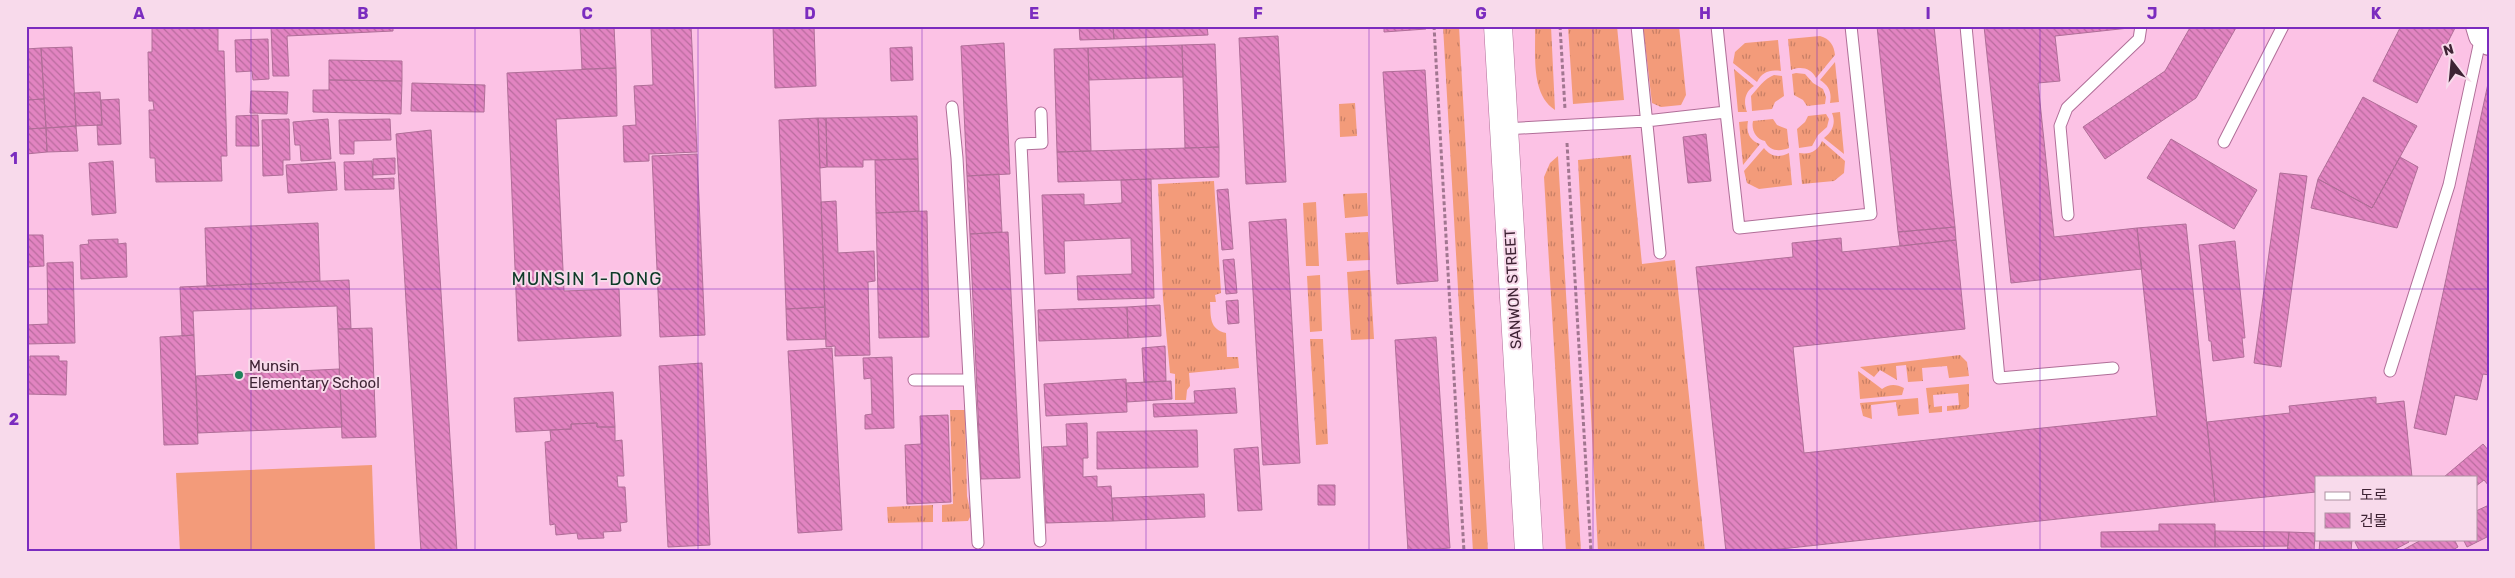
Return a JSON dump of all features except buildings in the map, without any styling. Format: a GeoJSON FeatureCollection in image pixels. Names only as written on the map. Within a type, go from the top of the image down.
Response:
{"type":"FeatureCollection","features":[{"type":"Feature","properties":{"kind":"main road","name":"SANWON STREET"},"geometry":{"type":"LineString","coordinates":[[1498,26],[1529,552]]}},
{"type":"Feature","properties":{"kind":"lane"},"geometry":{"type":"LineString","coordinates":[[1637,26],[1660,253]]}},
{"type":"Feature","properties":{"kind":"lane"},"geometry":{"type":"LineString","coordinates":[[1717,26],[1739,228],[1871,214],[1851,26]]}},
{"type":"Feature","properties":{"kind":"lane"},"geometry":{"type":"LineString","coordinates":[[1966,26],[1999,378],[2113,368]]}},
{"type":"Feature","properties":{"kind":"lane"},"geometry":{"type":"LineString","coordinates":[[2068,215],[2060,126],[2067,108],[2139,39],[2141,26]]}},
{"type":"Feature","properties":{"kind":"lane"},"geometry":{"type":"LineString","coordinates":[[2224,142],[2284,26]]}},
{"type":"Feature","properties":{"kind":"lane"},"geometry":{"type":"LineString","coordinates":[[2390,371],[2449,185],[2483,35]]}},
{"type":"Feature","properties":{"kind":"lane"},"geometry":{"type":"LineString","coordinates":[[952,107],[958,158],[978,543]]}},
{"type":"Feature","properties":{"kind":"lane"},"geometry":{"type":"LineString","coordinates":[[1504,129],[1646,121],[1726,112]]}},
{"type":"Feature","properties":{"kind":"lane"},"geometry":{"type":"LineString","coordinates":[[1040,541],[1021,144],[1042,143],[1041,113]]}},
{"type":"Feature","properties":{"kind":"lane"},"geometry":{"type":"LineString","coordinates":[[914,380],[969,380]]}},
{"type":"Feature","properties":{"kind":"path"},"geometry":{"type":"LineString","coordinates":[[1434,26],[1464,552]]}},
{"type":"Feature","properties":{"kind":"path"},"geometry":{"type":"LineString","coordinates":[[1560,26],[1591,552]]}},
{"type":"Feature","properties":{"kind":"green space"},"geometry":{"type":"Polygon","coordinates":[[[1443,26],[1459,26],[1488,552],[1473,552],[1443,26]]]}},
{"type":"Feature","properties":{"kind":"green space"},"geometry":{"type":"Polygon","coordinates":[[[1535,26],[1551,26],[1555,110],[1541,94],[1538,84],[1535,60],[1535,26]]]}},
{"type":"Feature","properties":{"kind":"green space"},"geometry":{"type":"Polygon","coordinates":[[[1568,26],[1617,26],[1624,100],[1573,104],[1568,26]]]}},
{"type":"Feature","properties":{"kind":"green space"},"geometry":{"type":"Polygon","coordinates":[[[1643,26],[1679,26],[1686,95],[1681,105],[1661,107],[1652,103],[1643,26]]]}},
{"type":"Feature","properties":{"kind":"green space"},"geometry":{"type":"Polygon","coordinates":[[[1820,36],[1831,43],[1835,55],[1816,78],[1805,69],[1791,70],[1788,39],[1820,36]]]}},
{"type":"Feature","properties":{"kind":"green space"},"geometry":{"type":"Polygon","coordinates":[[[1778,40],[1781,71],[1773,70],[1767,72],[1757,82],[1733,63],[1735,52],[1745,43],[1778,40]]]}},
{"type":"Feature","properties":{"kind":"green space"},"geometry":{"type":"Polygon","coordinates":[[[1835,62],[1839,102],[1830,103],[1831,96],[1829,90],[1820,80],[1835,62]]]}},
{"type":"Feature","properties":{"kind":"green space"},"geometry":{"type":"Polygon","coordinates":[[[1734,69],[1754,86],[1746,97],[1747,112],[1738,112],[1734,69]]]}},
{"type":"Feature","properties":{"kind":"green space"},"geometry":{"type":"Polygon","coordinates":[[[1792,74],[1805,74],[1813,83],[1823,89],[1826,97],[1825,104],[1807,106],[1803,100],[1794,95],[1792,74]]]}},
{"type":"Feature","properties":{"kind":"green space"},"geometry":{"type":"Polygon","coordinates":[[[1774,75],[1782,76],[1784,96],[1775,102],[1772,109],[1752,111],[1751,96],[1764,81],[1774,75]]]}},
{"type":"Feature","properties":{"kind":"green space"},"geometry":{"type":"Polygon","coordinates":[[[1355,103],[1357,136],[1340,137],[1339,104],[1355,103]]]}},
{"type":"Feature","properties":{"kind":"green space"},"geometry":{"type":"Polygon","coordinates":[[[1840,112],[1844,154],[1824,138],[1833,127],[1832,113],[1840,112]]]}},
{"type":"Feature","properties":{"kind":"green space"},"geometry":{"type":"Polygon","coordinates":[[[1826,114],[1829,119],[1827,127],[1818,135],[1812,146],[1799,148],[1797,129],[1805,122],[1808,116],[1826,114]]]}},
{"type":"Feature","properties":{"kind":"green space"},"geometry":{"type":"Polygon","coordinates":[[[1773,119],[1777,125],[1787,129],[1789,148],[1782,150],[1772,149],[1755,134],[1753,121],[1773,119]]]}},
{"type":"Feature","properties":{"kind":"green space"},"geometry":{"type":"Polygon","coordinates":[[[1748,121],[1747,129],[1749,135],[1760,144],[1743,165],[1739,122],[1748,121]]]}},
{"type":"Feature","properties":{"kind":"green space"},"geometry":{"type":"Polygon","coordinates":[[[1822,141],[1845,161],[1844,173],[1834,181],[1802,184],[1799,153],[1813,152],[1822,141]]]}},
{"type":"Feature","properties":{"kind":"green space"},"geometry":{"type":"Polygon","coordinates":[[[1764,148],[1775,156],[1789,153],[1792,185],[1759,189],[1747,183],[1744,171],[1764,148]]]}},
{"type":"Feature","properties":{"kind":"green space"},"geometry":{"type":"Polygon","coordinates":[[[1631,155],[1642,264],[1675,260],[1705,552],[1598,552],[1578,160],[1631,155]]]}},
{"type":"Feature","properties":{"kind":"green space"},"geometry":{"type":"Polygon","coordinates":[[[1558,156],[1581,552],[1566,552],[1544,177],[1550,163],[1558,156]]]}},
{"type":"Feature","properties":{"kind":"green space"},"geometry":{"type":"Polygon","coordinates":[[[1214,181],[1221,293],[1215,295],[1216,302],[1210,302],[1211,317],[1216,329],[1226,333],[1227,357],[1238,357],[1239,368],[1189,373],[1190,386],[1187,390],[1186,400],[1175,400],[1175,374],[1170,373],[1163,298],[1158,184],[1214,181]]]}},
{"type":"Feature","properties":{"kind":"green space"},"geometry":{"type":"Polygon","coordinates":[[[1367,193],[1368,216],[1345,218],[1343,194],[1367,193]]]}},
{"type":"Feature","properties":{"kind":"green space"},"geometry":{"type":"Polygon","coordinates":[[[1316,202],[1319,266],[1306,266],[1303,203],[1316,202]]]}},
{"type":"Feature","properties":{"kind":"green space"},"geometry":{"type":"Polygon","coordinates":[[[1368,232],[1370,260],[1347,261],[1345,233],[1368,232]]]}},
{"type":"Feature","properties":{"kind":"green space"},"geometry":{"type":"Polygon","coordinates":[[[1370,270],[1374,339],[1351,340],[1347,272],[1370,270]]]}},
{"type":"Feature","properties":{"kind":"green space"},"geometry":{"type":"Polygon","coordinates":[[[1320,275],[1322,331],[1310,332],[1307,276],[1320,275]]]}},
{"type":"Feature","properties":{"kind":"green space"},"geometry":{"type":"Polygon","coordinates":[[[1310,339],[1323,339],[1328,444],[1316,445],[1310,339]]]}},
{"type":"Feature","properties":{"kind":"green space"},"geometry":{"type":"Polygon","coordinates":[[[1960,355],[1967,362],[1969,376],[1949,378],[1947,366],[1922,368],[1923,381],[1908,382],[1906,365],[1896,366],[1897,380],[1880,370],[1874,377],[1860,367],[1960,355]]]}},
{"type":"Feature","properties":{"kind":"green space"},"geometry":{"type":"Polygon","coordinates":[[[1858,371],[1882,389],[1893,385],[1904,388],[1902,395],[1860,399],[1858,371]]]}},
{"type":"Feature","properties":{"kind":"green space"},"geometry":{"type":"Polygon","coordinates":[[[1969,384],[1969,407],[1947,411],[1947,406],[1959,405],[1958,393],[1933,395],[1934,407],[1942,406],[1942,412],[1929,413],[1926,388],[1969,384]]]}},
{"type":"Feature","properties":{"kind":"green space"},"geometry":{"type":"Polygon","coordinates":[[[1918,398],[1919,414],[1898,416],[1896,402],[1871,405],[1872,419],[1863,416],[1860,403],[1918,398]]]}},
{"type":"Feature","properties":{"kind":"green space"},"geometry":{"type":"Polygon","coordinates":[[[950,410],[965,410],[967,496],[971,515],[968,521],[942,522],[942,505],[953,504],[950,410]]]}},
{"type":"Feature","properties":{"kind":"green space"},"geometry":{"type":"Polygon","coordinates":[[[372,465],[375,552],[180,552],[176,473],[372,465]]]}},
{"type":"Feature","properties":{"kind":"green space"},"geometry":{"type":"Polygon","coordinates":[[[933,505],[933,522],[888,523],[887,507],[933,505]]]}},
{"type":"Feature","properties":{"kind":"place","name":"Munsin Elementary School"},"geometry":{"type":"Point","coordinates":[239,375]}},
{"type":"Feature","properties":{"kind":"district","name":"MUNSIN 1-DONG"},"geometry":{"type":"Point","coordinates":[587,279]}}]}
